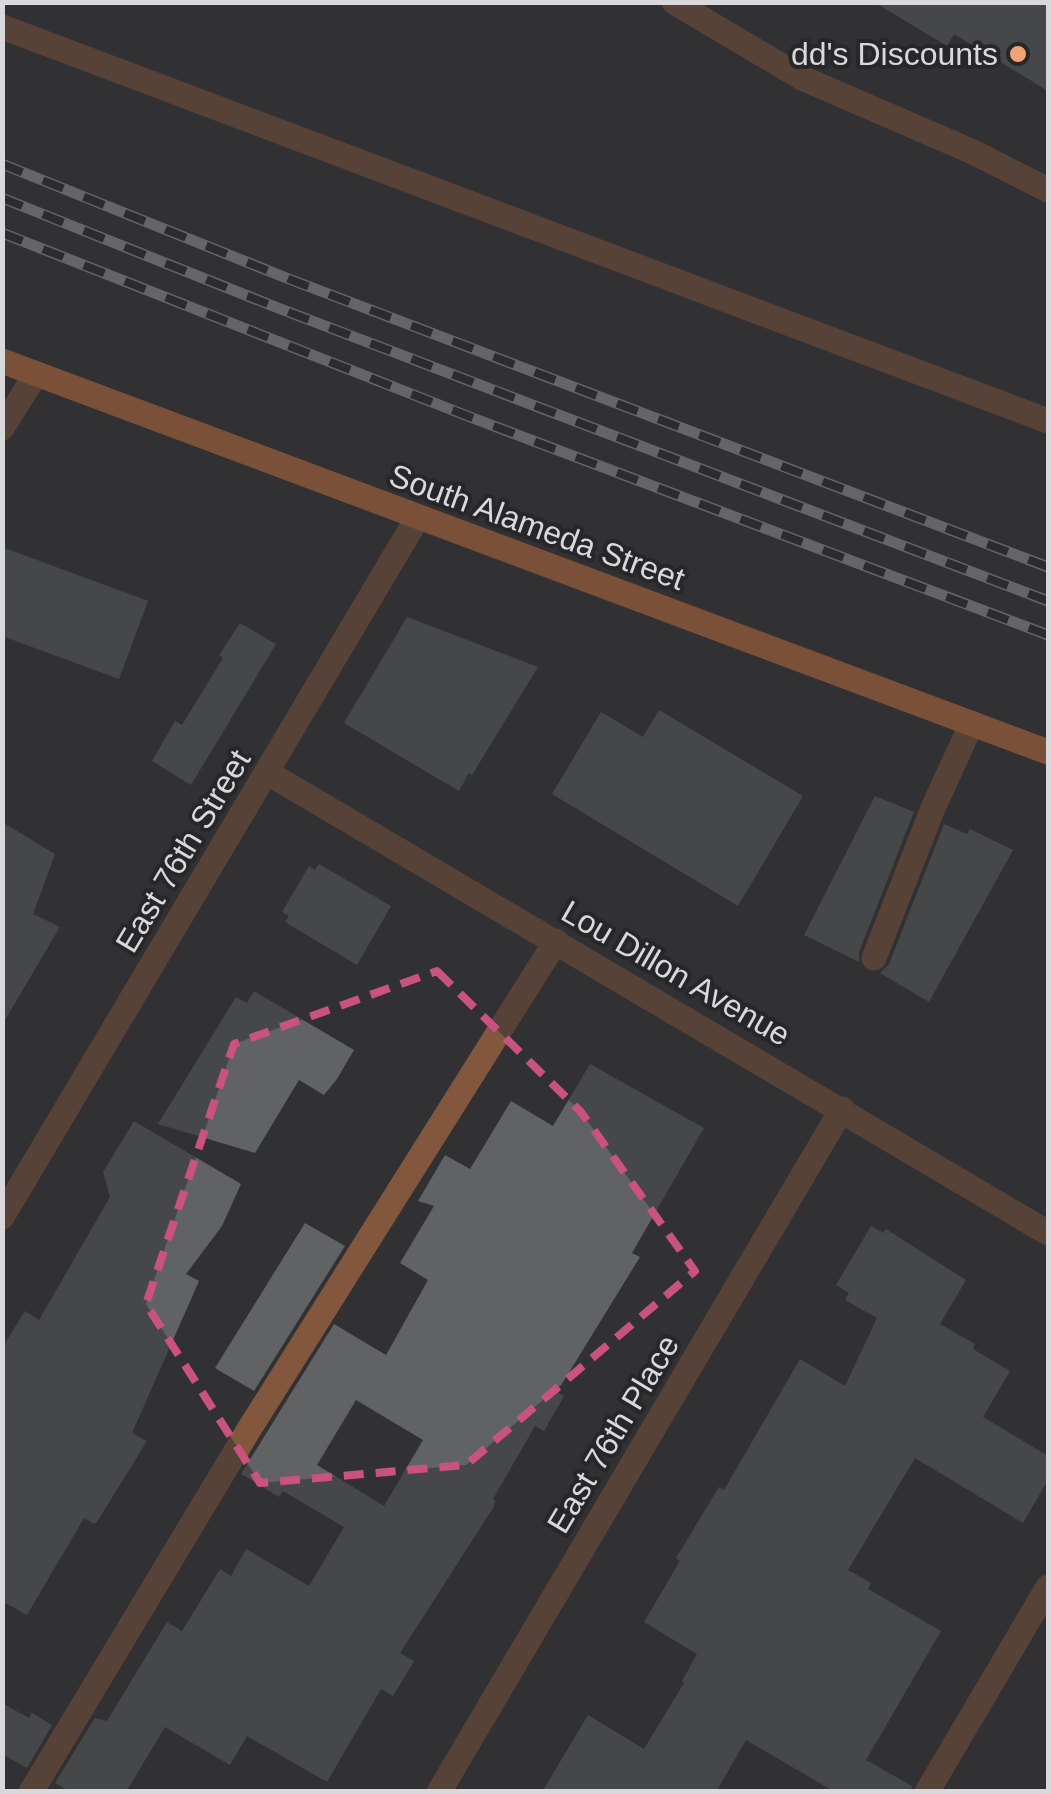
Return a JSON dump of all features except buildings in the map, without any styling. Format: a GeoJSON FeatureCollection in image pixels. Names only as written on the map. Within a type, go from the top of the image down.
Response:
{"type":"FeatureCollection","features":[{"type":"Feature","properties":{"kind":"main road","name":"South Alameda Street"},"geometry":{"type":"LineString","coordinates":[[2,361],[1048,752]]}},
{"type":"Feature","properties":{"kind":"street"},"geometry":{"type":"LineString","coordinates":[[674,2],[802,78],[972,152],[1048,190]]}},
{"type":"Feature","properties":{"kind":"street"},"geometry":{"type":"LineString","coordinates":[[2,27],[1048,421]]}},
{"type":"Feature","properties":{"kind":"street"},"geometry":{"type":"LineString","coordinates":[[2,428],[36,374]]}},
{"type":"Feature","properties":{"kind":"street","name":"East 76th Street"},"geometry":{"type":"LineString","coordinates":[[2,1216],[418,517]]}},
{"type":"Feature","properties":{"kind":"street"},"geometry":{"type":"LineString","coordinates":[[874,958],[933,808],[972,723]]}},
{"type":"Feature","properties":{"kind":"street","name":"Lou Dillon Avenue"},"geometry":{"type":"LineString","coordinates":[[268,773],[842,1108],[1048,1233]]}},
{"type":"Feature","properties":{"kind":"street"},"geometry":{"type":"LineString","coordinates":[[31,1792],[258,1414],[556,941]]}},
{"type":"Feature","properties":{"kind":"street","name":"East 76th Place"},"geometry":{"type":"LineString","coordinates":[[439,1792],[842,1108]]}},
{"type":"Feature","properties":{"kind":"street"},"geometry":{"type":"LineString","coordinates":[[927,1792],[1048,1587]]}},
{"type":"Feature","properties":{"kind":"highlighted area"},"geometry":{"type":"Polygon","coordinates":[[[437,971],[581,1112],[695,1271],[466,1465],[260,1483],[146,1304],[234,1044],[437,971]]]}},
{"type":"Feature","properties":{"kind":"railway"},"geometry":{"type":"LineString","coordinates":[[2,164],[289,279],[1048,567]]}},
{"type":"Feature","properties":{"kind":"railway"},"geometry":{"type":"LineString","coordinates":[[2,198],[278,308],[1048,601]]}},
{"type":"Feature","properties":{"kind":"railway"},"geometry":{"type":"LineString","coordinates":[[2,233],[470,417],[1048,635]]}},
{"type":"Feature","properties":{"kind":"place","name":"dd's Discounts"},"geometry":{"type":"Point","coordinates":[1018,54]}}]}
